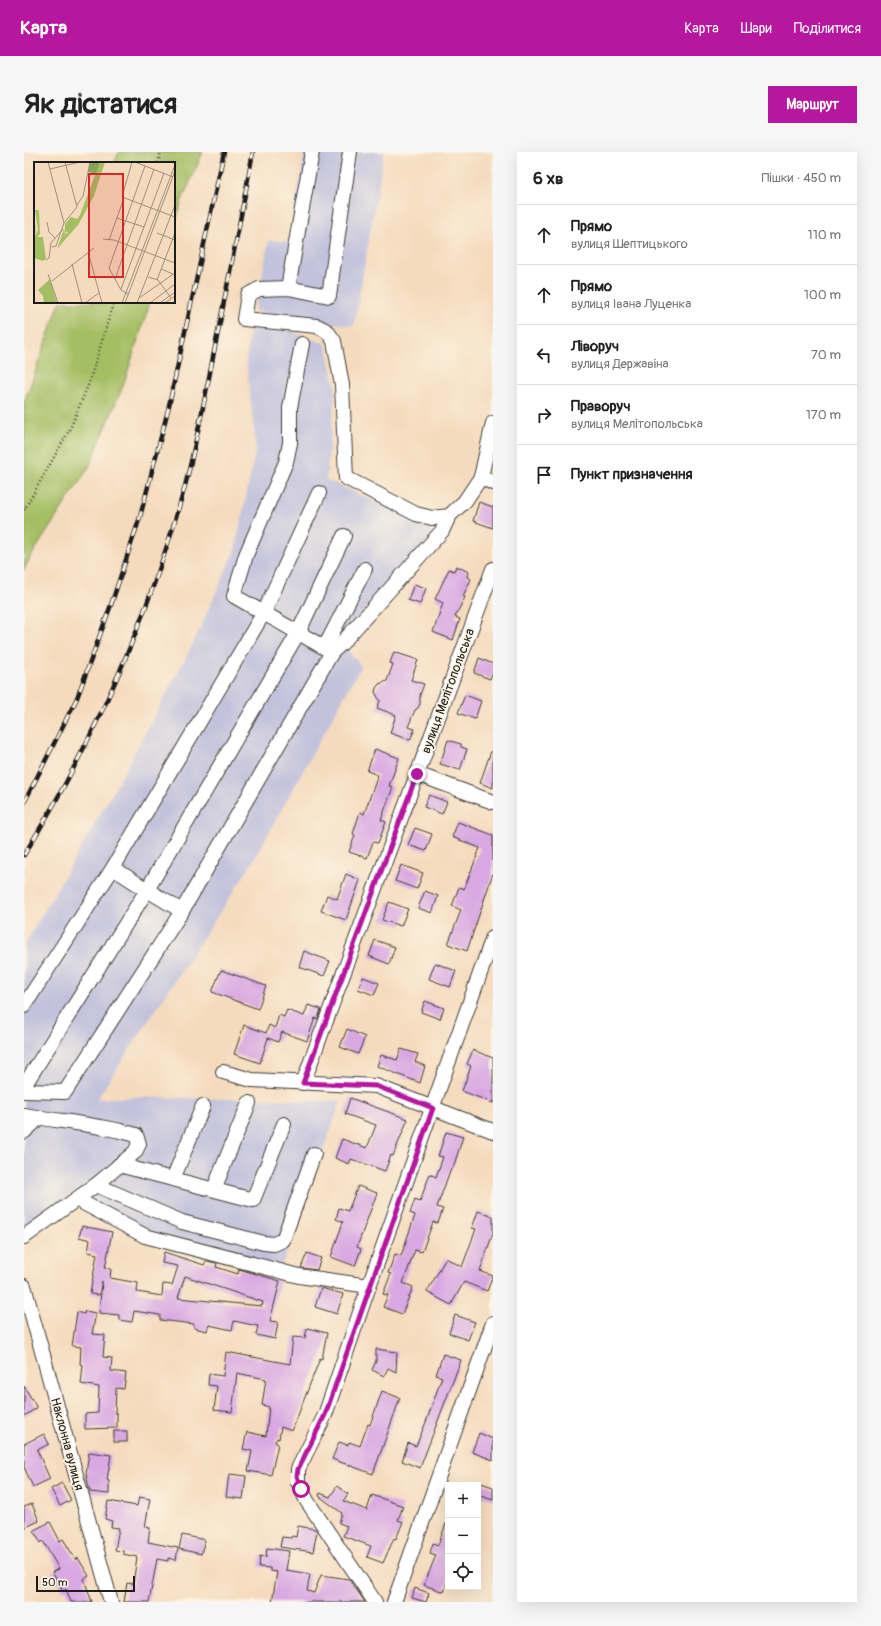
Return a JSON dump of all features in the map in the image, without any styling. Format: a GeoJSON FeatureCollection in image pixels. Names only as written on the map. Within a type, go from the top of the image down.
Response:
{"type":"FeatureCollection","features":[{"type":"Feature","properties":{"kind":"street"},"geometry":{"type":"LineString","coordinates":[[288,288],[312,152]]}},
{"type":"Feature","properties":{"kind":"street"},"geometry":{"type":"LineString","coordinates":[[350,152],[329,296],[288,288],[259,289],[248,295],[244,318],[317,326],[327,331],[334,341],[342,385],[346,478],[416,514],[432,518],[449,516]]}},
{"type":"Feature","properties":{"kind":"street"},"geometry":{"type":"LineString","coordinates":[[302,344],[290,408],[290,443],[286,462],[246,555],[234,596],[263,614],[329,649],[342,644],[442,531],[449,516],[487,480],[493,423]]}},
{"type":"Feature","properties":{"kind":"street"},"geometry":{"type":"LineString","coordinates":[[24,1006],[113,868],[263,614],[319,493]]}},
{"type":"Feature","properties":{"kind":"street"},"geometry":{"type":"LineString","coordinates":[[24,1086],[147,890],[298,633],[344,536]]}},
{"type":"Feature","properties":{"kind":"street"},"geometry":{"type":"LineString","coordinates":[[24,1091],[65,1092],[182,911],[329,649],[365,569]]}},
{"type":"Feature","properties":{"kind":"street","name":"вулиця Мелітопольська"},"geometry":{"type":"LineString","coordinates":[[303,1083],[493,569]]}},
{"type":"Feature","properties":{"kind":"street"},"geometry":{"type":"LineString","coordinates":[[417,774],[493,802]]}},
{"type":"Feature","properties":{"kind":"street"},"geometry":{"type":"LineString","coordinates":[[113,868],[182,911]]}},
{"type":"Feature","properties":{"kind":"street"},"geometry":{"type":"LineString","coordinates":[[375,1602],[308,1501],[298,1482],[297,1476],[301,1461],[325,1415],[369,1286],[493,937]]}},
{"type":"Feature","properties":{"kind":"street"},"geometry":{"type":"LineString","coordinates":[[223,1072],[252,1080],[376,1086],[493,1131]]}},
{"type":"Feature","properties":{"kind":"street"},"geometry":{"type":"LineString","coordinates":[[214,1189],[249,1103]]}},
{"type":"Feature","properties":{"kind":"street"},"geometry":{"type":"LineString","coordinates":[[173,1179],[203,1106]]}},
{"type":"Feature","properties":{"kind":"street"},"geometry":{"type":"LineString","coordinates":[[24,1115],[97,1125],[136,1135],[139,1144],[135,1152],[78,1200],[24,1237]]}},
{"type":"Feature","properties":{"kind":"street"},"geometry":{"type":"LineString","coordinates":[[24,1132],[39,1118]]}},
{"type":"Feature","properties":{"kind":"street"},"geometry":{"type":"LineString","coordinates":[[119,1165],[253,1200],[284,1124]]}},
{"type":"Feature","properties":{"kind":"street"},"geometry":{"type":"LineString","coordinates":[[96,1185],[182,1222],[264,1243],[274,1244],[283,1240],[314,1154]]}},
{"type":"Feature","properties":{"kind":"street"},"geometry":{"type":"LineString","coordinates":[[78,1200],[145,1236],[299,1276],[369,1286]]}},
{"type":"Feature","properties":{"kind":"street","name":"Наклонна вулиця"},"geometry":{"type":"LineString","coordinates":[[24,1286],[111,1602]]}},
{"type":"Feature","properties":{"kind":"street"},"geometry":{"type":"LineString","coordinates":[[394,1602],[493,1323]]}},
{"type":"Feature","properties":{"kind":"path"},"geometry":{"type":"LineString","coordinates":[[158,162],[161,152]]}},
{"type":"Feature","properties":{"kind":"path"},"geometry":{"type":"LineString","coordinates":[[24,510],[70,429],[89,383],[114,303]]}},
{"type":"Feature","properties":{"kind":"shaded area"},"geometry":{"type":"Polygon","coordinates":[[[305,152],[384,152],[354,326],[255,311],[269,240],[288,242],[305,152]]]}},
{"type":"Feature","properties":{"kind":"shaded area"},"geometry":{"type":"Polygon","coordinates":[[[250,326],[283,328],[326,344],[336,387],[326,480],[423,522],[434,534],[338,639],[361,666],[251,865],[97,1099],[135,1097],[341,1101],[281,1268],[157,1236],[74,1192],[24,1229],[24,946],[121,778],[191,648],[235,550],[256,448],[246,359],[250,326]]]}},
{"type":"Feature","properties":{"kind":"green space"},"geometry":{"type":"Polygon","coordinates":[[[119,152],[203,152],[182,200],[175,223],[175,162],[114,162],[119,152]]]}},
{"type":"Feature","properties":{"kind":"green space"},"geometry":{"type":"Polygon","coordinates":[[[60,303],[150,303],[123,386],[89,467],[31,556],[24,570],[24,403],[60,303]]]}},
{"type":"Feature","properties":{"kind":"building"},"geometry":{"type":"Polygon","coordinates":[[[479,502],[493,507],[493,528],[473,521],[479,502]]]}},
{"type":"Feature","properties":{"kind":"building"},"geometry":{"type":"Polygon","coordinates":[[[456,566],[469,572],[467,577],[471,579],[463,596],[465,597],[455,617],[460,619],[453,640],[433,632],[443,603],[435,599],[449,569],[454,571],[456,566]]]}},
{"type":"Feature","properties":{"kind":"building"},"geometry":{"type":"Polygon","coordinates":[[[414,584],[426,588],[420,604],[408,600],[414,584]]]}},
{"type":"Feature","properties":{"kind":"building"},"geometry":{"type":"Polygon","coordinates":[[[394,652],[418,660],[411,680],[424,684],[420,695],[420,704],[415,710],[408,727],[415,729],[410,740],[390,733],[396,715],[377,708],[380,701],[375,692],[376,688],[379,684],[387,681],[393,664],[390,663],[394,652]]]}},
{"type":"Feature","properties":{"kind":"building"},"geometry":{"type":"Polygon","coordinates":[[[479,658],[493,664],[493,671],[490,679],[474,673],[479,658]]]}},
{"type":"Feature","properties":{"kind":"building"},"geometry":{"type":"Polygon","coordinates":[[[465,695],[481,701],[475,719],[458,713],[465,695]]]}},
{"type":"Feature","properties":{"kind":"building"},"geometry":{"type":"Polygon","coordinates":[[[448,740],[461,744],[461,747],[467,749],[460,770],[440,764],[448,740]]]}},
{"type":"Feature","properties":{"kind":"building"},"geometry":{"type":"Polygon","coordinates":[[[375,749],[399,758],[389,786],[393,787],[381,820],[386,822],[378,843],[373,842],[367,858],[349,852],[355,835],[353,834],[360,812],[364,814],[378,775],[367,771],[375,749]]]}},
{"type":"Feature","properties":{"kind":"building"},"geometry":{"type":"Polygon","coordinates":[[[491,751],[493,752],[493,788],[480,783],[491,751]]]}},
{"type":"Feature","properties":{"kind":"building"},"geometry":{"type":"Polygon","coordinates":[[[429,795],[447,802],[442,814],[424,807],[429,795]]]}},
{"type":"Feature","properties":{"kind":"building"},"geometry":{"type":"Polygon","coordinates":[[[458,822],[493,835],[493,873],[467,951],[448,944],[461,910],[452,906],[459,887],[464,889],[480,848],[452,837],[458,822]]]}},
{"type":"Feature","properties":{"kind":"building"},"geometry":{"type":"Polygon","coordinates":[[[415,828],[432,834],[426,851],[408,845],[415,828]]]}},
{"type":"Feature","properties":{"kind":"building"},"geometry":{"type":"Polygon","coordinates":[[[401,865],[423,873],[417,889],[395,881],[401,865]]]}},
{"type":"Feature","properties":{"kind":"building"},"geometry":{"type":"Polygon","coordinates":[[[346,874],[360,880],[346,920],[321,911],[327,895],[337,899],[346,874]]]}},
{"type":"Feature","properties":{"kind":"building"},"geometry":{"type":"Polygon","coordinates":[[[425,891],[438,896],[432,913],[418,908],[425,891]]]}},
{"type":"Feature","properties":{"kind":"building"},"geometry":{"type":"Polygon","coordinates":[[[389,902],[408,909],[401,926],[382,920],[389,902]]]}},
{"type":"Feature","properties":{"kind":"building"},"geometry":{"type":"Polygon","coordinates":[[[375,940],[395,947],[389,964],[369,956],[375,940]]]}},
{"type":"Feature","properties":{"kind":"building"},"geometry":{"type":"Polygon","coordinates":[[[304,951],[330,961],[324,976],[299,967],[304,951]]]}},
{"type":"Feature","properties":{"kind":"building"},"geometry":{"type":"Polygon","coordinates":[[[435,963],[456,971],[450,987],[429,979],[435,963]]]}},
{"type":"Feature","properties":{"kind":"building"},"geometry":{"type":"Polygon","coordinates":[[[221,970],[266,986],[258,1009],[212,992],[221,970]]]}},
{"type":"Feature","properties":{"kind":"building"},"geometry":{"type":"Polygon","coordinates":[[[363,977],[379,983],[374,995],[358,989],[363,977]]]}},
{"type":"Feature","properties":{"kind":"building"},"geometry":{"type":"Polygon","coordinates":[[[425,1001],[444,1008],[440,1019],[421,1012],[425,1001]]]}},
{"type":"Feature","properties":{"kind":"building"},"geometry":{"type":"Polygon","coordinates":[[[308,1005],[321,1009],[318,1019],[315,1018],[307,1041],[282,1032],[278,1042],[268,1038],[260,1063],[234,1054],[244,1025],[266,1033],[269,1025],[275,1028],[279,1015],[284,1017],[287,1010],[304,1016],[308,1005]]]}},
{"type":"Feature","properties":{"kind":"building"},"geometry":{"type":"Polygon","coordinates":[[[347,1029],[365,1037],[358,1054],[340,1047],[347,1029]]]}},
{"type":"Feature","properties":{"kind":"building"},"geometry":{"type":"Polygon","coordinates":[[[401,1049],[418,1054],[415,1062],[425,1066],[420,1083],[377,1066],[381,1055],[397,1060],[401,1049]]]}},
{"type":"Feature","properties":{"kind":"building"},"geometry":{"type":"Polygon","coordinates":[[[473,1050],[493,1058],[493,1103],[462,1091],[471,1066],[467,1064],[473,1050]]]}},
{"type":"Feature","properties":{"kind":"building"},"geometry":{"type":"Polygon","coordinates":[[[350,1098],[408,1119],[393,1156],[391,1155],[385,1171],[351,1159],[349,1164],[335,1158],[342,1139],[367,1148],[376,1125],[345,1114],[350,1098]]]}},
{"type":"Feature","properties":{"kind":"building"},"geometry":{"type":"Polygon","coordinates":[[[446,1132],[463,1137],[453,1168],[451,1168],[437,1207],[443,1209],[438,1223],[433,1222],[422,1252],[415,1250],[403,1283],[413,1287],[402,1314],[383,1307],[388,1295],[383,1294],[391,1274],[388,1273],[395,1254],[401,1256],[415,1215],[410,1213],[415,1199],[420,1201],[430,1174],[436,1177],[443,1157],[438,1156],[446,1132]]]}},
{"type":"Feature","properties":{"kind":"building"},"geometry":{"type":"Polygon","coordinates":[[[358,1186],[377,1193],[357,1247],[361,1249],[355,1266],[331,1257],[343,1222],[336,1219],[339,1208],[348,1211],[358,1186]]]}},
{"type":"Feature","properties":{"kind":"building"},"geometry":{"type":"Polygon","coordinates":[[[478,1211],[493,1217],[493,1233],[480,1271],[493,1276],[487,1291],[464,1282],[451,1305],[427,1292],[446,1258],[462,1267],[476,1229],[472,1228],[478,1211]]]}},
{"type":"Feature","properties":{"kind":"building"},"geometry":{"type":"Polygon","coordinates":[[[82,1226],[112,1232],[105,1268],[111,1269],[110,1278],[138,1283],[137,1292],[162,1296],[163,1284],[172,1285],[178,1266],[162,1263],[164,1252],[204,1265],[206,1261],[217,1263],[216,1267],[238,1274],[239,1269],[280,1281],[270,1321],[278,1322],[275,1339],[256,1335],[258,1326],[234,1321],[232,1330],[209,1325],[207,1331],[194,1328],[194,1324],[160,1320],[160,1315],[134,1311],[132,1322],[119,1320],[119,1315],[99,1313],[102,1281],[99,1295],[90,1294],[97,1254],[88,1252],[90,1240],[79,1237],[82,1226]],[[185,1276],[178,1298],[262,1306],[263,1302],[185,1276]]]}},
{"type":"Feature","properties":{"kind":"building"},"geometry":{"type":"Polygon","coordinates":[[[307,1253],[321,1258],[317,1270],[301,1268],[307,1253]]]}},
{"type":"Feature","properties":{"kind":"building"},"geometry":{"type":"Polygon","coordinates":[[[321,1288],[343,1294],[337,1314],[315,1307],[321,1288]]]}},
{"type":"Feature","properties":{"kind":"building"},"geometry":{"type":"Polygon","coordinates":[[[85,1311],[96,1313],[92,1334],[105,1335],[103,1357],[112,1358],[111,1371],[126,1373],[124,1389],[116,1388],[115,1413],[117,1413],[117,1428],[85,1429],[85,1414],[98,1413],[99,1387],[81,1384],[83,1365],[80,1364],[81,1347],[72,1346],[77,1312],[84,1314],[85,1311]]]}},
{"type":"Feature","properties":{"kind":"building"},"geometry":{"type":"Polygon","coordinates":[[[455,1315],[475,1322],[468,1340],[449,1333],[455,1315]]]}},
{"type":"Feature","properties":{"kind":"building"},"geometry":{"type":"Polygon","coordinates":[[[307,1328],[327,1333],[322,1359],[320,1358],[292,1431],[281,1427],[279,1439],[277,1438],[275,1442],[278,1444],[271,1475],[248,1471],[252,1451],[243,1449],[247,1432],[266,1436],[269,1407],[262,1405],[266,1379],[237,1373],[232,1412],[214,1410],[217,1386],[208,1385],[209,1374],[223,1376],[226,1352],[290,1364],[293,1337],[305,1338],[307,1328]]]}},
{"type":"Feature","properties":{"kind":"building"},"geometry":{"type":"Polygon","coordinates":[[[376,1349],[397,1352],[396,1372],[388,1368],[384,1376],[372,1370],[376,1361],[376,1349]]]}},
{"type":"Feature","properties":{"kind":"building"},"geometry":{"type":"Polygon","coordinates":[[[443,1354],[461,1360],[420,1468],[402,1461],[408,1443],[416,1446],[426,1422],[442,1377],[436,1375],[443,1354]]]}},
{"type":"Feature","properties":{"kind":"building"},"geometry":{"type":"Polygon","coordinates":[[[24,1386],[37,1408],[24,1416],[24,1386]]]}},
{"type":"Feature","properties":{"kind":"building"},"geometry":{"type":"Polygon","coordinates":[[[382,1391],[400,1398],[373,1474],[332,1459],[339,1442],[348,1445],[349,1442],[360,1446],[368,1424],[370,1425],[382,1391]]]}},
{"type":"Feature","properties":{"kind":"building"},"geometry":{"type":"Polygon","coordinates":[[[114,1431],[127,1431],[127,1442],[114,1442],[114,1431]]]}},
{"type":"Feature","properties":{"kind":"building"},"geometry":{"type":"Polygon","coordinates":[[[479,1433],[493,1439],[493,1460],[472,1452],[479,1433]]]}},
{"type":"Feature","properties":{"kind":"building"},"geometry":{"type":"Polygon","coordinates":[[[44,1434],[49,1444],[37,1450],[50,1479],[33,1487],[24,1467],[24,1444],[44,1434]]]}},
{"type":"Feature","properties":{"kind":"building"},"geometry":{"type":"Polygon","coordinates":[[[89,1452],[111,1455],[107,1480],[109,1481],[109,1494],[90,1492],[86,1474],[89,1452]]]}},
{"type":"Feature","properties":{"kind":"building"},"geometry":{"type":"Polygon","coordinates":[[[229,1474],[246,1476],[243,1499],[226,1497],[229,1474]]]}},
{"type":"Feature","properties":{"kind":"building"},"geometry":{"type":"Polygon","coordinates":[[[62,1483],[71,1500],[60,1506],[51,1489],[62,1483]]]}},
{"type":"Feature","properties":{"kind":"building"},"geometry":{"type":"Polygon","coordinates":[[[481,1483],[493,1487],[493,1500],[481,1496],[481,1483]]]}},
{"type":"Feature","properties":{"kind":"building"},"geometry":{"type":"Polygon","coordinates":[[[337,1486],[348,1494],[343,1501],[367,1510],[372,1495],[403,1506],[398,1520],[403,1522],[383,1563],[367,1557],[371,1546],[343,1536],[347,1526],[339,1523],[342,1513],[319,1496],[320,1493],[330,1497],[337,1486]]]}},
{"type":"Feature","properties":{"kind":"building"},"geometry":{"type":"Polygon","coordinates":[[[139,1497],[150,1499],[145,1527],[150,1528],[148,1542],[178,1548],[176,1560],[168,1558],[168,1561],[157,1559],[149,1602],[124,1602],[127,1583],[133,1584],[137,1557],[123,1554],[123,1551],[115,1550],[119,1528],[111,1527],[112,1521],[105,1519],[108,1501],[137,1506],[139,1497]]]}},
{"type":"Feature","properties":{"kind":"building"},"geometry":{"type":"Polygon","coordinates":[[[32,1504],[39,1521],[24,1528],[24,1507],[32,1504]]]}},
{"type":"Feature","properties":{"kind":"building"},"geometry":{"type":"Polygon","coordinates":[[[50,1522],[60,1541],[63,1539],[76,1560],[78,1558],[89,1576],[84,1579],[92,1602],[71,1602],[66,1589],[63,1591],[52,1572],[59,1569],[43,1541],[41,1543],[34,1530],[50,1522]]]}},
{"type":"Feature","properties":{"kind":"building"},"geometry":{"type":"Polygon","coordinates":[[[298,1526],[315,1529],[317,1531],[313,1552],[280,1547],[282,1537],[296,1537],[298,1526]]]}},
{"type":"Feature","properties":{"kind":"building"},"geometry":{"type":"Polygon","coordinates":[[[445,1526],[444,1592],[424,1585],[436,1555],[430,1553],[433,1543],[438,1545],[445,1526]]]}},
{"type":"Feature","properties":{"kind":"building"},"geometry":{"type":"Polygon","coordinates":[[[182,1535],[205,1540],[201,1554],[179,1549],[182,1535]]]}},
{"type":"Feature","properties":{"kind":"building"},"geometry":{"type":"Polygon","coordinates":[[[267,1548],[289,1551],[286,1570],[310,1574],[307,1591],[314,1593],[321,1575],[349,1579],[365,1602],[272,1602],[277,1572],[270,1571],[270,1568],[259,1567],[260,1556],[266,1557],[267,1548]]]}},
{"type":"Feature","properties":{"kind":"building"},"geometry":{"type":"Polygon","coordinates":[[[415,1588],[429,1593],[426,1602],[412,1598],[415,1588]]]}},
{"type":"Feature","properties":{"kind":"railway"},"geometry":{"type":"LineString","coordinates":[[24,803],[77,698],[112,602],[140,517],[168,410],[224,152]]}},
{"type":"Feature","properties":{"kind":"railway"},"geometry":{"type":"LineString","coordinates":[[24,855],[50,811],[97,722],[137,630],[171,534],[185,486],[205,399],[253,152]]}},
{"type":"Feature","properties":{"kind":"route"},"geometry":{"type":"LineString","coordinates":[[301,1489],[297,1476],[298,1469],[325,1415],[369,1286],[433,1108],[376,1086],[303,1083],[417,774]]}}]}
